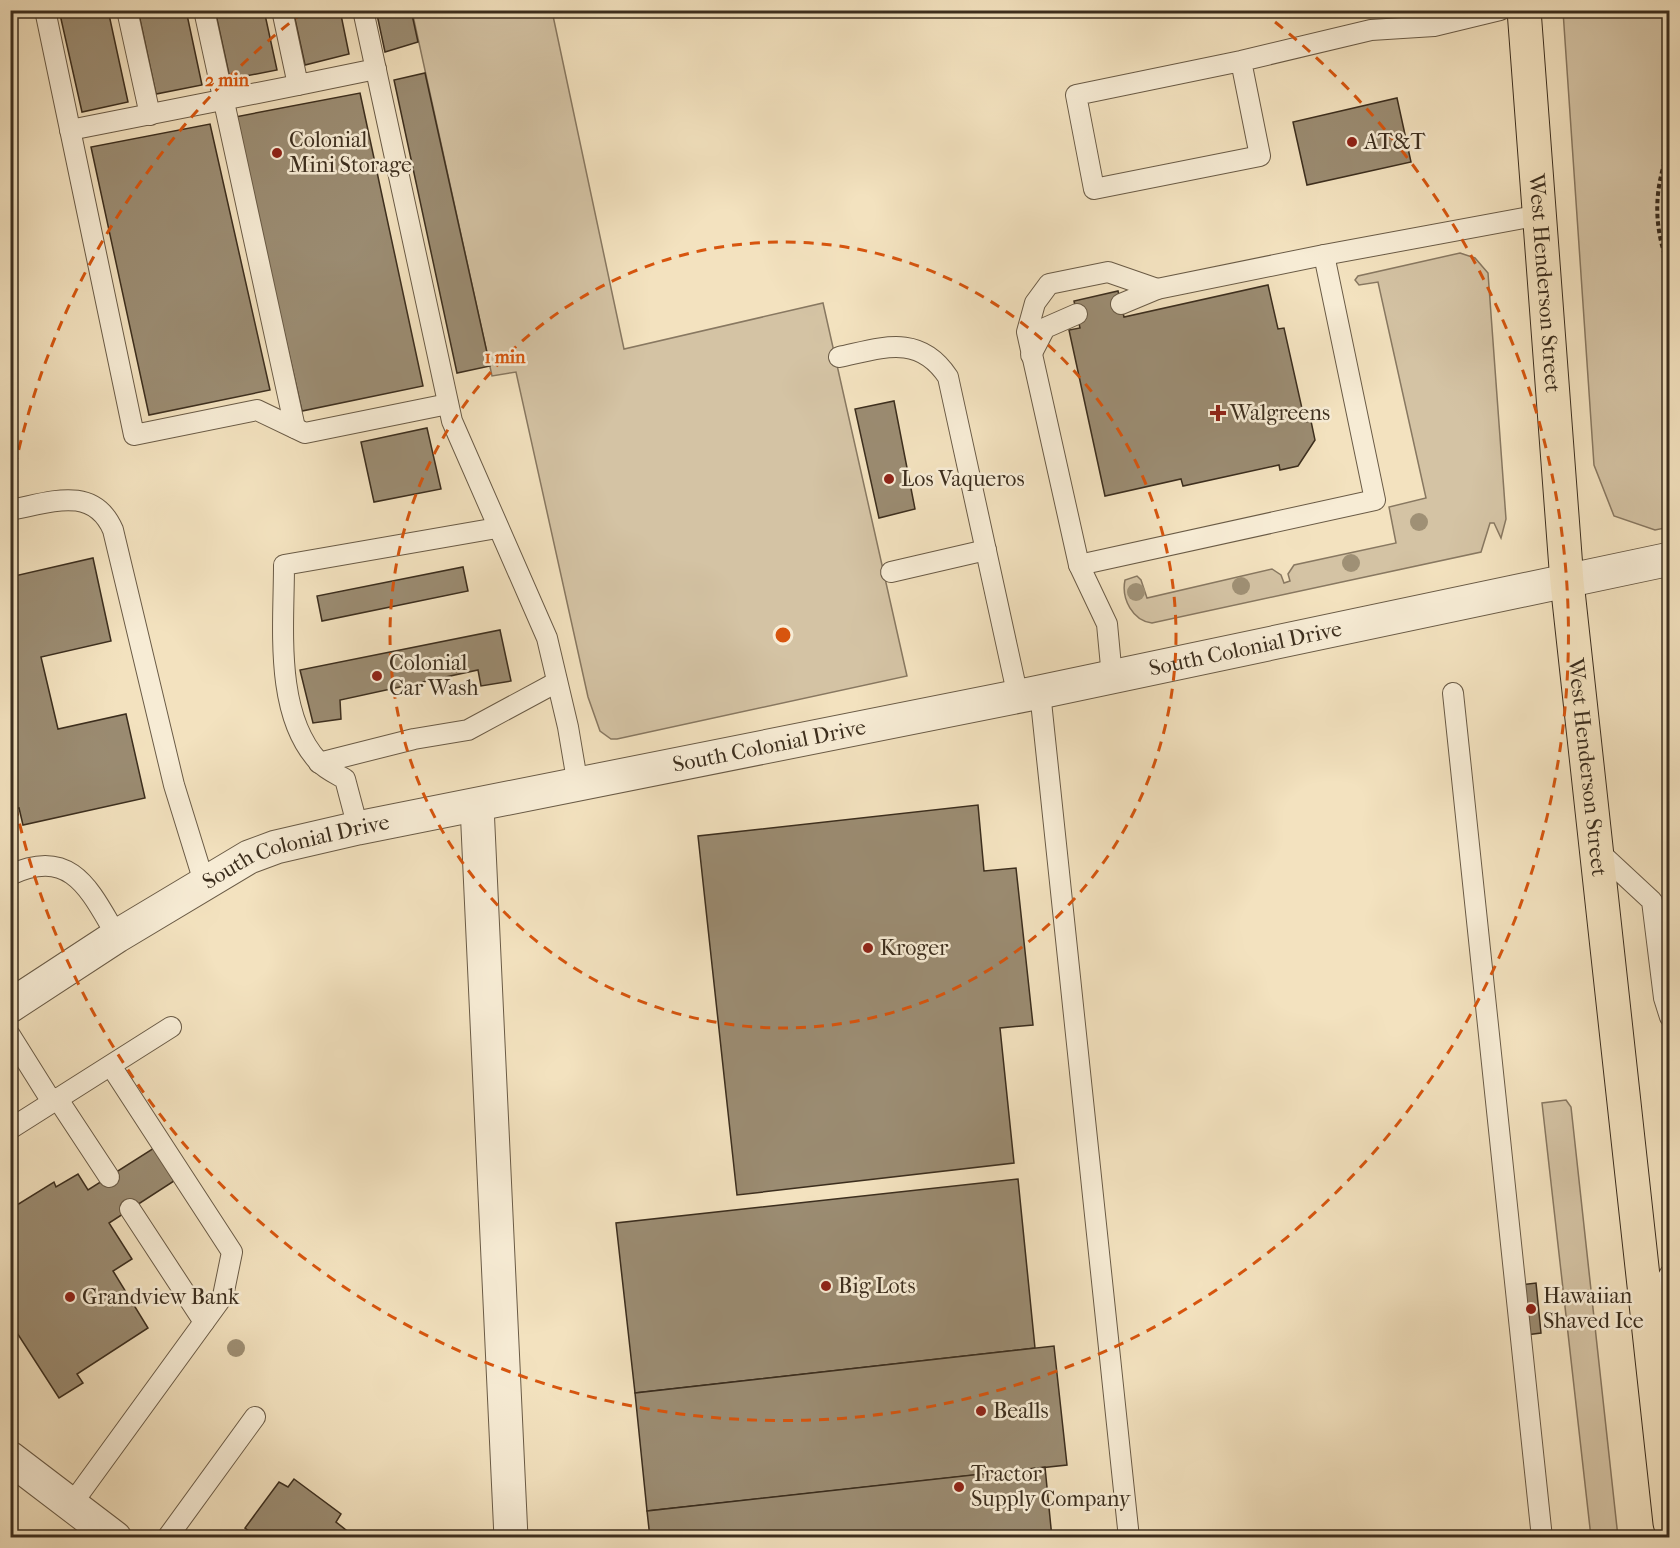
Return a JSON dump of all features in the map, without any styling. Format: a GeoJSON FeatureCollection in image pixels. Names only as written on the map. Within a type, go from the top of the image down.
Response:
{"type":"FeatureCollection","features":[{"type":"Feature","properties":{"kind":"main road","name":"West Henderson Street"},"geometry":{"type":"LineString","coordinates":[[1524,10],[1567,582],[1669,1517]]}},
{"type":"Feature","properties":{"kind":"street","name":"South Colonial Drive"},"geometry":{"type":"LineString","coordinates":[[10,1006],[204,882],[249,857],[276,847],[358,828],[578,786],[1112,677],[1670,559]]}},
{"type":"Feature","properties":{"kind":"street"},"geometry":{"type":"LineString","coordinates":[[477,806],[511,1538]]}},
{"type":"Feature","properties":{"kind":"street"},"geometry":{"type":"LineString","coordinates":[[10,1458],[115,1538]]}},
{"type":"Feature","properties":{"kind":"lane"},"geometry":{"type":"LineString","coordinates":[[45,10],[134,435],[256,410],[304,433],[448,404]]}},
{"type":"Feature","properties":{"kind":"lane"},"geometry":{"type":"LineString","coordinates":[[127,10],[150,115]]}},
{"type":"Feature","properties":{"kind":"lane"},"geometry":{"type":"LineString","coordinates":[[204,10],[295,428]]}},
{"type":"Feature","properties":{"kind":"lane"},"geometry":{"type":"LineString","coordinates":[[282,10],[298,85]]}},
{"type":"Feature","properties":{"kind":"lane"},"geometry":{"type":"LineString","coordinates":[[363,10],[452,421],[547,638],[578,786]]}},
{"type":"Feature","properties":{"kind":"lane"},"geometry":{"type":"LineString","coordinates":[[1241,61],[1260,156],[1094,189],[1076,95],[1241,61],[1371,30],[1434,26],[1500,10]]}},
{"type":"Feature","properties":{"kind":"lane"},"geometry":{"type":"LineString","coordinates":[[70,130],[375,69]]}},
{"type":"Feature","properties":{"kind":"lane"},"geometry":{"type":"LineString","coordinates":[[1121,304],[1157,289],[1540,215]]}},
{"type":"Feature","properties":{"kind":"lane"},"geometry":{"type":"LineString","coordinates":[[1079,565],[1375,500],[1324,255]]}},
{"type":"Feature","properties":{"kind":"lane"},"geometry":{"type":"LineString","coordinates":[[1112,677],[1107,624],[1079,565],[1027,332],[1035,303],[1049,284],[1108,272],[1157,289]]}},
{"type":"Feature","properties":{"kind":"lane"},"geometry":{"type":"LineString","coordinates":[[1031,355],[1045,328],[1077,314]]}},
{"type":"Feature","properties":{"kind":"lane"},"geometry":{"type":"LineString","coordinates":[[839,357],[890,346],[909,347],[927,353],[939,363],[948,376],[986,550],[1029,694],[1129,1538]]}},
{"type":"Feature","properties":{"kind":"lane"},"geometry":{"type":"LineString","coordinates":[[10,510],[75,500],[100,509],[108,517],[174,785],[204,882]]}},
{"type":"Feature","properties":{"kind":"lane"},"geometry":{"type":"LineString","coordinates":[[358,828],[345,779],[319,763],[301,737],[285,682],[284,565],[497,528]]}},
{"type":"Feature","properties":{"kind":"lane"},"geometry":{"type":"LineString","coordinates":[[891,572],[986,550]]}},
{"type":"Feature","properties":{"kind":"lane"},"geometry":{"type":"LineString","coordinates":[[319,763],[414,740],[468,730],[557,682]]}},
{"type":"Feature","properties":{"kind":"lane"},"geometry":{"type":"LineString","coordinates":[[1453,693],[1542,1538]]}},
{"type":"Feature","properties":{"kind":"lane"},"geometry":{"type":"LineString","coordinates":[[1596,849],[1652,901],[1664,998],[1670,1017]]}},
{"type":"Feature","properties":{"kind":"lane"},"geometry":{"type":"LineString","coordinates":[[10,875],[40,865],[62,868],[73,874],[88,888],[117,936]]}},
{"type":"Feature","properties":{"kind":"lane"},"geometry":{"type":"LineString","coordinates":[[10,1129],[171,1028]]}},
{"type":"Feature","properties":{"kind":"lane"},"geometry":{"type":"LineString","coordinates":[[10,1035],[109,1177]]}},
{"type":"Feature","properties":{"kind":"lane"},"geometry":{"type":"LineString","coordinates":[[71,1505],[223,1296],[232,1252],[111,1066]]}},
{"type":"Feature","properties":{"kind":"lane"},"geometry":{"type":"LineString","coordinates":[[130,1209],[204,1322]]}},
{"type":"Feature","properties":{"kind":"lane"},"geometry":{"type":"LineString","coordinates":[[1647,1313],[1670,1274]]}},
{"type":"Feature","properties":{"kind":"lane"},"geometry":{"type":"LineString","coordinates":[[167,1538],[255,1418]]}},
{"type":"Feature","properties":{"kind":"path"},"geometry":{"type":"LineString","coordinates":[[1670,148],[1660,171],[1656,207],[1661,245],[1670,269]]}},
{"type":"Feature","properties":{"kind":"shaded area"},"geometry":{"type":"Polygon","coordinates":[[[412,11],[552,11],[624,349],[823,303],[907,676],[617,739],[611,739],[600,731],[588,697],[516,372],[492,376],[412,11]]]}},
{"type":"Feature","properties":{"kind":"shaded area"},"geometry":{"type":"Polygon","coordinates":[[[1563,11],[1669,11],[1670,527],[1655,530],[1614,516],[1594,465],[1563,11]]]}},
{"type":"Feature","properties":{"kind":"shaded area"},"geometry":{"type":"Polygon","coordinates":[[[1460,253],[1475,258],[1488,273],[1506,519],[1501,538],[1494,523],[1490,523],[1481,552],[1152,623],[1134,614],[1127,601],[1124,587],[1125,580],[1137,576],[1141,580],[1147,598],[1272,569],[1281,575],[1284,583],[1290,581],[1288,574],[1294,565],[1396,543],[1389,507],[1426,498],[1378,282],[1359,285],[1355,280],[1358,276],[1460,253]]]}},
{"type":"Feature","properties":{"kind":"shaded area"},"geometry":{"type":"Polygon","coordinates":[[[1566,1100],[1571,1107],[1618,1537],[1591,1537],[1542,1103],[1566,1100]]]}},
{"type":"Feature","properties":{"kind":"building"},"geometry":{"type":"Polygon","coordinates":[[[59,10],[108,10],[128,102],[82,112],[59,10]]]}},
{"type":"Feature","properties":{"kind":"building"},"geometry":{"type":"Polygon","coordinates":[[[138,10],[186,10],[202,85],[156,94],[138,10]]]}},
{"type":"Feature","properties":{"kind":"building"},"geometry":{"type":"Polygon","coordinates":[[[215,10],[264,10],[277,70],[230,79],[215,10]]]}},
{"type":"Feature","properties":{"kind":"building"},"geometry":{"type":"Polygon","coordinates":[[[293,10],[340,10],[349,54],[305,65],[293,10]]]}},
{"type":"Feature","properties":{"kind":"building"},"geometry":{"type":"Polygon","coordinates":[[[376,10],[411,10],[418,42],[385,52],[376,10]]]}},
{"type":"Feature","properties":{"kind":"building"},"geometry":{"type":"Polygon","coordinates":[[[425,73],[490,366],[457,373],[394,80],[425,73]]]}},
{"type":"Feature","properties":{"kind":"building"},"geometry":{"type":"Polygon","coordinates":[[[360,93],[423,386],[302,411],[235,117],[360,93]]]}},
{"type":"Feature","properties":{"kind":"building","name":"AT&T"},"geometry":{"type":"Polygon","coordinates":[[[1397,98],[1411,162],[1307,185],[1293,122],[1397,98]]]}},
{"type":"Feature","properties":{"kind":"building"},"geometry":{"type":"Polygon","coordinates":[[[210,124],[270,390],[149,415],[91,147],[210,124]]]}},
{"type":"Feature","properties":{"kind":"building","name":"Walgreens"},"geometry":{"type":"Polygon","coordinates":[[[1268,285],[1278,329],[1284,328],[1305,422],[1311,421],[1315,440],[1298,466],[1280,470],[1279,465],[1183,486],[1181,479],[1105,496],[1069,330],[1080,328],[1074,301],[1118,291],[1124,317],[1268,285]]]}},
{"type":"Feature","properties":{"kind":"building","name":"Los Vaqueros"},"geometry":{"type":"Polygon","coordinates":[[[894,401],[915,509],[879,518],[855,409],[894,401]]]}},
{"type":"Feature","properties":{"kind":"building"},"geometry":{"type":"Polygon","coordinates":[[[427,428],[441,489],[374,502],[361,442],[427,428]]]}},
{"type":"Feature","properties":{"kind":"building"},"geometry":{"type":"Polygon","coordinates":[[[93,558],[111,641],[41,657],[58,729],[126,714],[145,798],[23,825],[19,808],[10,810],[10,577],[93,558]]]}},
{"type":"Feature","properties":{"kind":"building"},"geometry":{"type":"Polygon","coordinates":[[[463,567],[468,591],[322,621],[317,596],[463,567]]]}},
{"type":"Feature","properties":{"kind":"building","name":"Colonial Car Wash"},"geometry":{"type":"Polygon","coordinates":[[[500,630],[511,681],[481,686],[478,670],[340,700],[341,719],[313,723],[300,670],[500,630]]]}},
{"type":"Feature","properties":{"kind":"building","name":"Kroger"},"geometry":{"type":"Polygon","coordinates":[[[978,805],[984,871],[1016,868],[1033,1025],[1000,1028],[1014,1163],[737,1195],[698,836],[978,805]]]}},
{"type":"Feature","properties":{"kind":"building","name":"Grandview Bank"},"geometry":{"type":"Polygon","coordinates":[[[154,1148],[174,1181],[109,1223],[132,1259],[113,1271],[148,1328],[77,1374],[83,1383],[59,1398],[10,1322],[10,1218],[16,1214],[12,1208],[54,1182],[56,1187],[78,1174],[88,1190],[154,1148]]]}},
{"type":"Feature","properties":{"kind":"building","name":"Big Lots"},"geometry":{"type":"Polygon","coordinates":[[[1018,1179],[1035,1348],[635,1393],[616,1223],[1018,1179]]]}},
{"type":"Feature","properties":{"kind":"building","name":"Hawaiian Shaved Ice"},"geometry":{"type":"Polygon","coordinates":[[[1536,1283],[1541,1333],[1526,1335],[1520,1285],[1536,1283]]]}},
{"type":"Feature","properties":{"kind":"building"},"geometry":{"type":"Polygon","coordinates":[[[1054,1346],[1067,1465],[647,1511],[635,1393],[1054,1346]]]}},
{"type":"Feature","properties":{"kind":"building","name":"Tractor Supply Company"},"geometry":{"type":"Polygon","coordinates":[[[1045,1467],[1052,1538],[650,1538],[647,1511],[1045,1467]]]}},
{"type":"Feature","properties":{"kind":"building"},"geometry":{"type":"Polygon","coordinates":[[[294,1479],[341,1514],[336,1522],[356,1538],[258,1538],[245,1528],[279,1482],[288,1487],[294,1479]]]}},
{"type":"Feature","properties":{"kind":"place","name":"AT&T"},"geometry":{"type":"Point","coordinates":[1352,142]}},
{"type":"Feature","properties":{"kind":"place","name":"Colonial Mini Storage"},"geometry":{"type":"Point","coordinates":[277,153]}},
{"type":"Feature","properties":{"kind":"place","name":"Walgreens"},"geometry":{"type":"Point","coordinates":[1218,413]}},
{"type":"Feature","properties":{"kind":"place","name":"Los Vaqueros"},"geometry":{"type":"Point","coordinates":[889,479]}},
{"type":"Feature","properties":{"kind":"place","name":"Colonial Car Wash"},"geometry":{"type":"Point","coordinates":[377,676]}},
{"type":"Feature","properties":{"kind":"place","name":"Kroger"},"geometry":{"type":"Point","coordinates":[868,948]}},
{"type":"Feature","properties":{"kind":"place","name":"Big Lots"},"geometry":{"type":"Point","coordinates":[826,1286]}},
{"type":"Feature","properties":{"kind":"place","name":"Grandview Bank"},"geometry":{"type":"Point","coordinates":[70,1297]}},
{"type":"Feature","properties":{"kind":"place","name":"Hawaiian Shaved Ice"},"geometry":{"type":"Point","coordinates":[1531,1309]}},
{"type":"Feature","properties":{"kind":"place","name":"Bealls"},"geometry":{"type":"Point","coordinates":[981,1411]}},
{"type":"Feature","properties":{"kind":"place","name":"Tractor Supply Company"},"geometry":{"type":"Point","coordinates":[959,1487]}}]}
